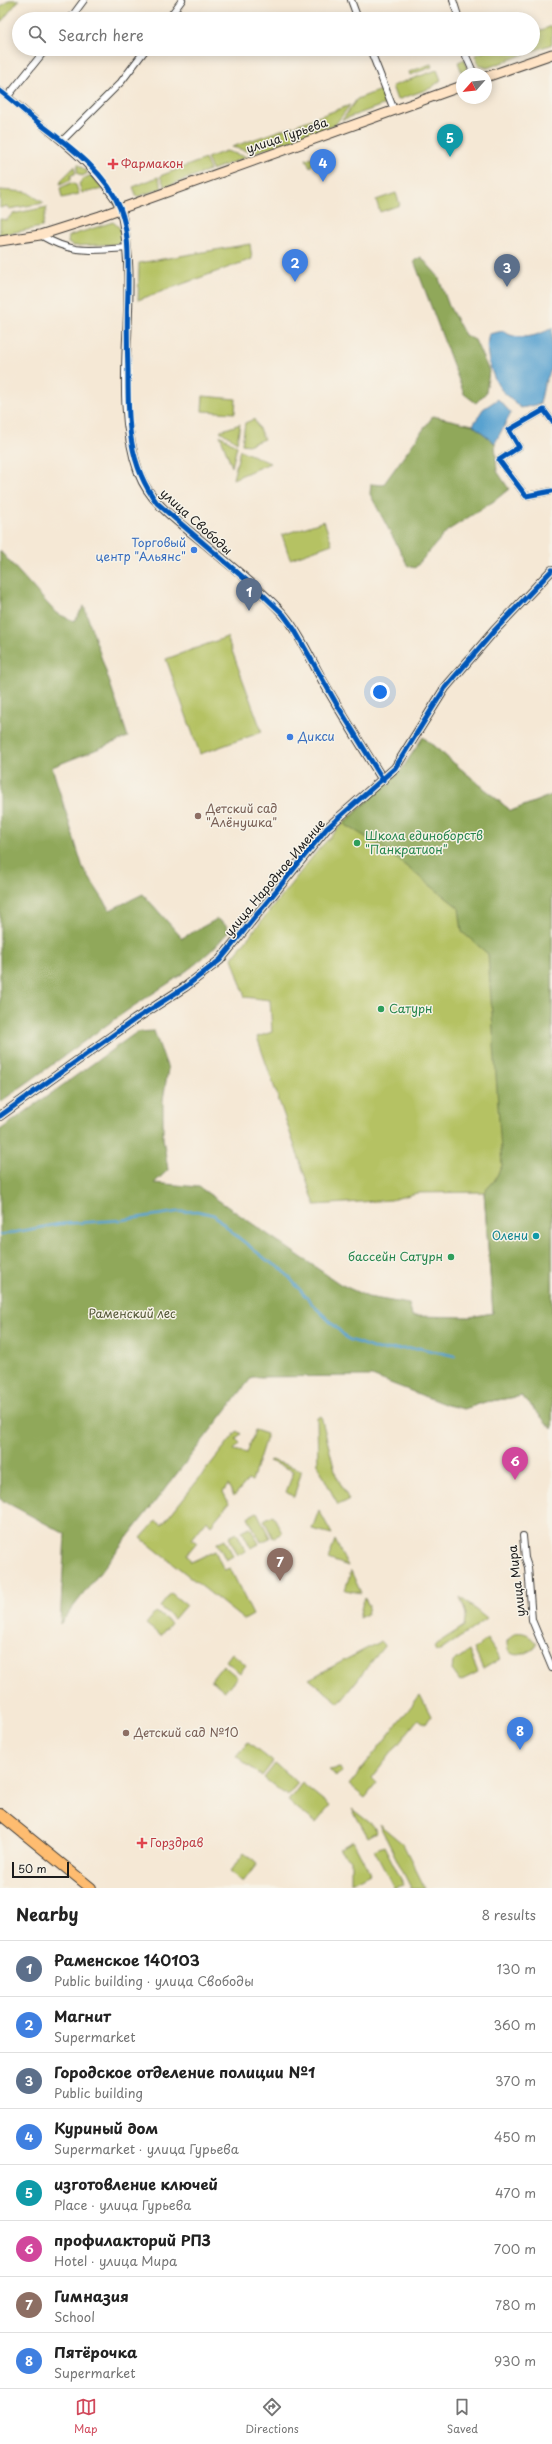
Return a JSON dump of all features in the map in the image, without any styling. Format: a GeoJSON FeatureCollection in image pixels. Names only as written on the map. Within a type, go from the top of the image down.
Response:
{"type":"FeatureCollection","features":[{"type":"Feature","properties":{"kind":"main road"},"geometry":{"type":"LineString","coordinates":[[492,75],[552,54]]}},
{"type":"Feature","properties":{"kind":"main road","name":"улица Гурьева"},"geometry":{"type":"LineString","coordinates":[[0,241],[40,235],[456,88]]}},
{"type":"Feature","properties":{"kind":"main road"},"geometry":{"type":"LineString","coordinates":[[0,1814],[91,1888]]}},
{"type":"Feature","properties":{"kind":"street"},"geometry":{"type":"LineString","coordinates":[[75,12],[84,0]]}},
{"type":"Feature","properties":{"kind":"street"},"geometry":{"type":"LineString","coordinates":[[173,12],[182,0]]}},
{"type":"Feature","properties":{"kind":"street"},"geometry":{"type":"LineString","coordinates":[[351,0],[355,12]]}},
{"type":"Feature","properties":{"kind":"street"},"geometry":{"type":"LineString","coordinates":[[453,0],[457,12]]}},
{"type":"Feature","properties":{"kind":"street"},"geometry":{"type":"LineString","coordinates":[[8,96],[40,56]]}},
{"type":"Feature","properties":{"kind":"street"},"geometry":{"type":"LineString","coordinates":[[62,141],[121,82],[141,56]]}},
{"type":"Feature","properties":{"kind":"street"},"geometry":{"type":"LineString","coordinates":[[373,56],[394,110]]}},
{"type":"Feature","properties":{"kind":"street"},"geometry":{"type":"LineString","coordinates":[[466,56],[471,68]]}},
{"type":"Feature","properties":{"kind":"street"},"geometry":{"type":"LineString","coordinates":[[0,91],[62,141],[95,172],[110,190],[120,208]]}},
{"type":"Feature","properties":{"kind":"street","name":"улица Свободы"},"geometry":{"type":"LineString","coordinates":[[120,208],[126,228],[127,248],[128,429],[140,474],[157,503],[260,592],[283,614],[294,629],[336,703],[383,780]]}},
{"type":"Feature","properties":{"kind":"street"},"geometry":{"type":"LineString","coordinates":[[40,235],[54,243],[78,251],[127,248]]}},
{"type":"Feature","properties":{"kind":"street"},"geometry":{"type":"LineString","coordinates":[[552,421],[544,410],[509,430],[519,447],[499,460],[526,496],[552,491]]}},
{"type":"Feature","properties":{"kind":"street","name":"улица Народное Имение"},"geometry":{"type":"LineString","coordinates":[[0,1116],[134,1020],[185,987],[220,960],[327,828],[395,768],[412,744],[445,688],[494,631],[552,570]]}},
{"type":"Feature","properties":{"kind":"street","name":"улица Мира"},"geometry":{"type":"LineString","coordinates":[[523,1536],[525,1558],[528,1567],[532,1620],[552,1668]]}},
{"type":"Feature","properties":{"kind":"green space"},"geometry":{"type":"Polygon","coordinates":[[[9,0],[19,0],[1,22],[0,8],[9,0]]]}},
{"type":"Feature","properties":{"kind":"green space"},"geometry":{"type":"Polygon","coordinates":[[[552,26],[552,44],[540,48],[540,30],[552,26]]]}},
{"type":"Feature","properties":{"kind":"green space"},"geometry":{"type":"Polygon","coordinates":[[[475,56],[520,56],[487,68],[479,65],[475,56]]]}},
{"type":"Feature","properties":{"kind":"green space"},"geometry":{"type":"Polygon","coordinates":[[[465,59],[467,68],[460,68],[458,62],[465,59]]]}},
{"type":"Feature","properties":{"kind":"green space"},"geometry":{"type":"Polygon","coordinates":[[[431,64],[432,67],[410,75],[409,72],[431,64]]]}},
{"type":"Feature","properties":{"kind":"green space"},"geometry":{"type":"Polygon","coordinates":[[[437,70],[441,80],[431,88],[397,100],[392,86],[437,70]]]}},
{"type":"Feature","properties":{"kind":"green space"},"geometry":{"type":"Polygon","coordinates":[[[383,89],[388,103],[342,120],[357,99],[383,89]]]}},
{"type":"Feature","properties":{"kind":"green space"},"geometry":{"type":"Polygon","coordinates":[[[350,105],[335,125],[300,138],[296,125],[350,105]]]}},
{"type":"Feature","properties":{"kind":"green space"},"geometry":{"type":"Polygon","coordinates":[[[293,126],[297,139],[253,153],[232,147],[293,126]]]}},
{"type":"Feature","properties":{"kind":"green space"},"geometry":{"type":"Polygon","coordinates":[[[226,151],[247,157],[212,170],[207,158],[226,151]]]}},
{"type":"Feature","properties":{"kind":"green space"},"geometry":{"type":"Polygon","coordinates":[[[326,153],[329,161],[314,166],[326,153]]]}},
{"type":"Feature","properties":{"kind":"green space"},"geometry":{"type":"Polygon","coordinates":[[[321,154],[310,167],[306,159],[321,154]]]}},
{"type":"Feature","properties":{"kind":"green space"},"geometry":{"type":"Polygon","coordinates":[[[205,159],[210,170],[165,187],[160,176],[205,159]]]}},
{"type":"Feature","properties":{"kind":"green space"},"geometry":{"type":"Polygon","coordinates":[[[78,164],[88,173],[82,176],[77,173],[78,164]]]}},
{"type":"Feature","properties":{"kind":"green space"},"geometry":{"type":"Polygon","coordinates":[[[75,166],[75,174],[71,175],[71,180],[60,184],[62,179],[75,166]]]}},
{"type":"Feature","properties":{"kind":"green space"},"geometry":{"type":"Polygon","coordinates":[[[91,175],[103,189],[82,193],[79,184],[83,179],[91,175]]]}},
{"type":"Feature","properties":{"kind":"green space"},"geometry":{"type":"Polygon","coordinates":[[[158,177],[162,188],[137,197],[133,187],[158,177]]]}},
{"type":"Feature","properties":{"kind":"green space"},"geometry":{"type":"Polygon","coordinates":[[[71,183],[76,185],[79,194],[62,198],[60,188],[71,183]]]}},
{"type":"Feature","properties":{"kind":"green space"},"geometry":{"type":"Polygon","coordinates":[[[0,190],[27,192],[44,203],[9,209],[7,206],[0,208],[0,190]]]}},
{"type":"Feature","properties":{"kind":"green space"},"geometry":{"type":"Polygon","coordinates":[[[396,193],[400,205],[380,212],[376,200],[396,193]]]}},
{"type":"Feature","properties":{"kind":"green space"},"geometry":{"type":"Polygon","coordinates":[[[47,207],[42,227],[0,235],[0,219],[7,220],[12,214],[47,207]]]}},
{"type":"Feature","properties":{"kind":"green space"},"geometry":{"type":"Polygon","coordinates":[[[113,222],[120,228],[121,241],[118,244],[73,246],[68,243],[69,236],[113,222]]]}},
{"type":"Feature","properties":{"kind":"green space"},"geometry":{"type":"Polygon","coordinates":[[[250,244],[252,259],[138,300],[139,263],[250,244]]]}},
{"type":"Feature","properties":{"kind":"green space"},"geometry":{"type":"Polygon","coordinates":[[[421,257],[438,276],[449,306],[465,335],[475,340],[489,371],[486,393],[476,403],[464,394],[414,261],[421,257]]]}},
{"type":"Feature","properties":{"kind":"green space"},"geometry":{"type":"Polygon","coordinates":[[[203,396],[236,399],[235,413],[202,411],[203,396]]]}},
{"type":"Feature","properties":{"kind":"green space"},"geometry":{"type":"Polygon","coordinates":[[[433,416],[473,425],[495,443],[497,471],[509,489],[494,501],[447,531],[415,568],[408,566],[370,494],[371,484],[383,485],[433,416]]]}},
{"type":"Feature","properties":{"kind":"green space"},"geometry":{"type":"Polygon","coordinates":[[[254,419],[264,439],[248,445],[242,444],[245,423],[254,419]]]}},
{"type":"Feature","properties":{"kind":"green space"},"geometry":{"type":"Polygon","coordinates":[[[240,424],[237,442],[220,431],[240,424]]]}},
{"type":"Feature","properties":{"kind":"green space"},"geometry":{"type":"Polygon","coordinates":[[[220,435],[237,446],[232,467],[220,435]]]}},
{"type":"Feature","properties":{"kind":"green space"},"geometry":{"type":"Polygon","coordinates":[[[240,450],[270,463],[233,479],[240,450]]]}},
{"type":"Feature","properties":{"kind":"green space"},"geometry":{"type":"Polygon","coordinates":[[[324,521],[332,544],[290,559],[282,535],[324,521]]]}},
{"type":"Feature","properties":{"kind":"green space"},"geometry":{"type":"Polygon","coordinates":[[[0,551],[56,613],[74,621],[84,606],[128,737],[52,767],[83,868],[110,910],[143,894],[182,938],[217,919],[227,926],[228,932],[206,955],[181,975],[112,1021],[0,1102],[0,551]]]}},
{"type":"Feature","properties":{"kind":"green space"},"geometry":{"type":"Polygon","coordinates":[[[227,637],[262,732],[200,754],[166,659],[227,637]]]}},
{"type":"Feature","properties":{"kind":"green space"},"geometry":{"type":"Polygon","coordinates":[[[423,737],[511,811],[552,795],[552,1429],[522,1396],[485,1402],[464,1409],[470,1317],[493,1313],[484,1192],[417,1193],[391,1200],[315,1205],[257,1037],[272,1032],[270,1000],[245,997],[232,958],[318,850],[349,817],[402,769],[423,737]]]}},
{"type":"Feature","properties":{"kind":"green space","name":"Раменский лес"},"geometry":{"type":"Polygon","coordinates":[[[423,737],[511,811],[552,795],[552,1429],[522,1396],[485,1402],[464,1409],[447,1405],[372,1376],[252,1377],[60,1624],[65,1534],[0,1499],[0,1130],[137,1032],[154,1031],[168,1069],[163,1100],[163,1138],[168,1170],[154,1183],[199,1187],[340,1284],[368,1297],[409,1304],[412,1316],[470,1317],[493,1313],[484,1192],[494,1181],[502,1166],[488,954],[462,932],[459,908],[379,845],[344,824],[402,769],[423,737]]]}},
{"type":"Feature","properties":{"kind":"green space"},"geometry":{"type":"Polygon","coordinates":[[[321,1416],[336,1475],[349,1500],[338,1505],[318,1466],[317,1418],[321,1416]]]}},
{"type":"Feature","properties":{"kind":"green space"},"geometry":{"type":"Polygon","coordinates":[[[255,1430],[267,1434],[252,1481],[248,1480],[234,1496],[228,1485],[223,1492],[229,1503],[211,1525],[207,1520],[192,1539],[197,1542],[187,1554],[191,1562],[215,1551],[224,1570],[230,1568],[253,1615],[244,1620],[141,1538],[156,1521],[162,1525],[237,1431],[241,1434],[236,1439],[240,1443],[234,1450],[247,1453],[255,1430]]]}},
{"type":"Feature","properties":{"kind":"green space"},"geometry":{"type":"Polygon","coordinates":[[[271,1460],[299,1469],[301,1473],[294,1497],[286,1492],[294,1471],[269,1461],[271,1460]]]}},
{"type":"Feature","properties":{"kind":"green space"},"geometry":{"type":"Polygon","coordinates":[[[319,1510],[332,1534],[312,1529],[319,1510]]]}},
{"type":"Feature","properties":{"kind":"green space"},"geometry":{"type":"Polygon","coordinates":[[[257,1512],[270,1538],[261,1542],[248,1517],[257,1512]]]}},
{"type":"Feature","properties":{"kind":"green space"},"geometry":{"type":"Polygon","coordinates":[[[273,1515],[282,1533],[273,1538],[264,1520],[273,1515]]]}},
{"type":"Feature","properties":{"kind":"green space"},"geometry":{"type":"Polygon","coordinates":[[[250,1527],[259,1544],[251,1548],[242,1531],[250,1527]]]}},
{"type":"Feature","properties":{"kind":"green space"},"geometry":{"type":"Polygon","coordinates":[[[237,1533],[246,1551],[238,1555],[229,1537],[237,1533]]]}},
{"type":"Feature","properties":{"kind":"green space"},"geometry":{"type":"Polygon","coordinates":[[[225,1539],[233,1556],[226,1560],[217,1543],[225,1539]]]}},
{"type":"Feature","properties":{"kind":"green space"},"geometry":{"type":"Polygon","coordinates":[[[335,1540],[348,1566],[328,1559],[335,1540]]]}},
{"type":"Feature","properties":{"kind":"green space"},"geometry":{"type":"Polygon","coordinates":[[[351,1571],[361,1593],[345,1590],[351,1571]]]}},
{"type":"Feature","properties":{"kind":"green space"},"geometry":{"type":"Polygon","coordinates":[[[171,1593],[186,1605],[174,1619],[160,1607],[171,1593]]]}},
{"type":"Feature","properties":{"kind":"green space"},"geometry":{"type":"Polygon","coordinates":[[[364,1597],[369,1606],[367,1614],[359,1618],[364,1597]]]}},
{"type":"Feature","properties":{"kind":"green space"},"geometry":{"type":"Polygon","coordinates":[[[460,1597],[487,1619],[440,1651],[436,1651],[434,1647],[436,1644],[464,1626],[466,1614],[460,1597]]]}},
{"type":"Feature","properties":{"kind":"green space"},"geometry":{"type":"Polygon","coordinates":[[[156,1612],[171,1623],[161,1636],[146,1624],[156,1612]]]}},
{"type":"Feature","properties":{"kind":"green space"},"geometry":{"type":"Polygon","coordinates":[[[514,1633],[524,1633],[530,1636],[536,1643],[534,1649],[520,1655],[512,1654],[507,1647],[507,1641],[514,1633]]]}},
{"type":"Feature","properties":{"kind":"green space"},"geometry":{"type":"Polygon","coordinates":[[[487,1639],[500,1659],[483,1669],[474,1649],[487,1639]]]}},
{"type":"Feature","properties":{"kind":"green space"},"geometry":{"type":"Polygon","coordinates":[[[381,1641],[385,1645],[339,1703],[309,1679],[381,1641]]]}},
{"type":"Feature","properties":{"kind":"green space"},"geometry":{"type":"Polygon","coordinates":[[[469,1651],[478,1672],[460,1681],[452,1670],[453,1662],[469,1651]]]}},
{"type":"Feature","properties":{"kind":"green space"},"geometry":{"type":"Polygon","coordinates":[[[232,1653],[246,1665],[240,1673],[226,1661],[232,1653]]]}},
{"type":"Feature","properties":{"kind":"green space"},"geometry":{"type":"Polygon","coordinates":[[[223,1665],[237,1677],[225,1691],[211,1680],[223,1665]]]}},
{"type":"Feature","properties":{"kind":"green space"},"geometry":{"type":"Polygon","coordinates":[[[420,1695],[431,1716],[426,1724],[418,1719],[372,1778],[377,1783],[365,1798],[349,1785],[420,1695]]]}},
{"type":"Feature","properties":{"kind":"green space"},"geometry":{"type":"Polygon","coordinates":[[[248,1742],[273,1762],[262,1776],[236,1756],[248,1742]]]}},
{"type":"Feature","properties":{"kind":"green space"},"geometry":{"type":"Polygon","coordinates":[[[275,1764],[298,1783],[287,1796],[264,1778],[275,1764]]]}},
{"type":"Feature","properties":{"kind":"green space"},"geometry":{"type":"Polygon","coordinates":[[[340,1768],[342,1772],[336,1776],[329,1770],[340,1768]]]}},
{"type":"Feature","properties":{"kind":"green space"},"geometry":{"type":"Polygon","coordinates":[[[302,1783],[330,1806],[316,1823],[288,1801],[302,1783]]]}},
{"type":"Feature","properties":{"kind":"green space"},"geometry":{"type":"Polygon","coordinates":[[[352,1809],[374,1826],[377,1832],[368,1837],[352,1809]]]}},
{"type":"Feature","properties":{"kind":"green space"},"geometry":{"type":"Polygon","coordinates":[[[379,1824],[403,1844],[425,1888],[411,1888],[379,1824]]]}},
{"type":"Feature","properties":{"kind":"green space"},"geometry":{"type":"Polygon","coordinates":[[[353,1841],[370,1873],[351,1883],[351,1860],[339,1849],[353,1841]]]}},
{"type":"Feature","properties":{"kind":"green space"},"geometry":{"type":"Polygon","coordinates":[[[384,1846],[404,1885],[394,1888],[374,1850],[384,1846]]]}},
{"type":"Feature","properties":{"kind":"green space"},"geometry":{"type":"Polygon","coordinates":[[[244,1853],[257,1864],[243,1882],[230,1872],[244,1853]]]}},
{"type":"Feature","properties":{"kind":"water"},"geometry":{"type":"Polygon","coordinates":[[[552,328],[552,368],[544,385],[540,404],[521,408],[502,391],[494,377],[489,362],[487,347],[489,334],[503,331],[515,336],[528,337],[552,328]]]}},
{"type":"Feature","properties":{"kind":"water"},"geometry":{"type":"Polygon","coordinates":[[[498,399],[511,413],[495,443],[473,425],[483,409],[498,399]]]}},
{"type":"Feature","properties":{"kind":"waterway"},"geometry":{"type":"LineString","coordinates":[[0,1235],[59,1224],[122,1220],[177,1212],[197,1211],[214,1215],[234,1234],[268,1261],[282,1269],[314,1306],[348,1339],[378,1350],[419,1348],[455,1356]]}},
{"type":"Feature","properties":{"kind":"cycle path"},"geometry":{"type":"LineString","coordinates":[[0,91],[84,159],[105,182],[114,195],[120,208],[128,248],[127,340],[129,423],[135,456],[147,488],[157,503],[260,592],[283,614],[294,629],[336,703],[383,780]]}},
{"type":"Feature","properties":{"kind":"cycle path"},"geometry":{"type":"LineString","coordinates":[[552,421],[544,410],[509,430],[519,447],[499,460],[526,496],[552,491]]}},
{"type":"Feature","properties":{"kind":"cycle path"},"geometry":{"type":"LineString","coordinates":[[0,1116],[134,1020],[185,987],[220,960],[327,828],[395,768],[445,688],[494,631],[552,570]]}},
{"type":"Feature","properties":{"kind":"place","name":"изготовление ключей"},"geometry":{"type":"Point","coordinates":[450,157]}},
{"type":"Feature","properties":{"kind":"place","name":"Фармакон"},"geometry":{"type":"Point","coordinates":[113,164]}},
{"type":"Feature","properties":{"kind":"place","name":"Куриный дом"},"geometry":{"type":"Point","coordinates":[323,182]}},
{"type":"Feature","properties":{"kind":"place","name":"Магнит"},"geometry":{"type":"Point","coordinates":[295,282]}},
{"type":"Feature","properties":{"kind":"place","name":"Городское отделение полиции №1"},"geometry":{"type":"Point","coordinates":[507,287]}},
{"type":"Feature","properties":{"kind":"place","name":"Торговый центр \"Альянс\""},"geometry":{"type":"Point","coordinates":[194,550]}},
{"type":"Feature","properties":{"kind":"place","name":"Раменское 140103"},"geometry":{"type":"Point","coordinates":[249,611]}},
{"type":"Feature","properties":{"kind":"place","name":"Дикси"},"geometry":{"type":"Point","coordinates":[290,737]}},
{"type":"Feature","properties":{"kind":"place","name":"Детский сад \"Алёнушка\""},"geometry":{"type":"Point","coordinates":[198,816]}},
{"type":"Feature","properties":{"kind":"place","name":"Школа единоборств \"Панкратион\""},"geometry":{"type":"Point","coordinates":[357,843]}},
{"type":"Feature","properties":{"kind":"place","name":"Сатурн"},"geometry":{"type":"Point","coordinates":[381,1009]}},
{"type":"Feature","properties":{"kind":"place","name":"Олени"},"geometry":{"type":"Point","coordinates":[536,1236]}},
{"type":"Feature","properties":{"kind":"place","name":"бассейн Сатурн"},"geometry":{"type":"Point","coordinates":[451,1257]}},
{"type":"Feature","properties":{"kind":"place","name":"профилакторий РПЗ"},"geometry":{"type":"Point","coordinates":[515,1480]}},
{"type":"Feature","properties":{"kind":"place","name":"Гимназия"},"geometry":{"type":"Point","coordinates":[280,1581]}},
{"type":"Feature","properties":{"kind":"place","name":"Детский сад №10"},"geometry":{"type":"Point","coordinates":[126,1733]}},
{"type":"Feature","properties":{"kind":"place","name":"Пятёрочка"},"geometry":{"type":"Point","coordinates":[520,1750]}},
{"type":"Feature","properties":{"kind":"place","name":"Горздрав"},"geometry":{"type":"Point","coordinates":[142,1843]}}]}
